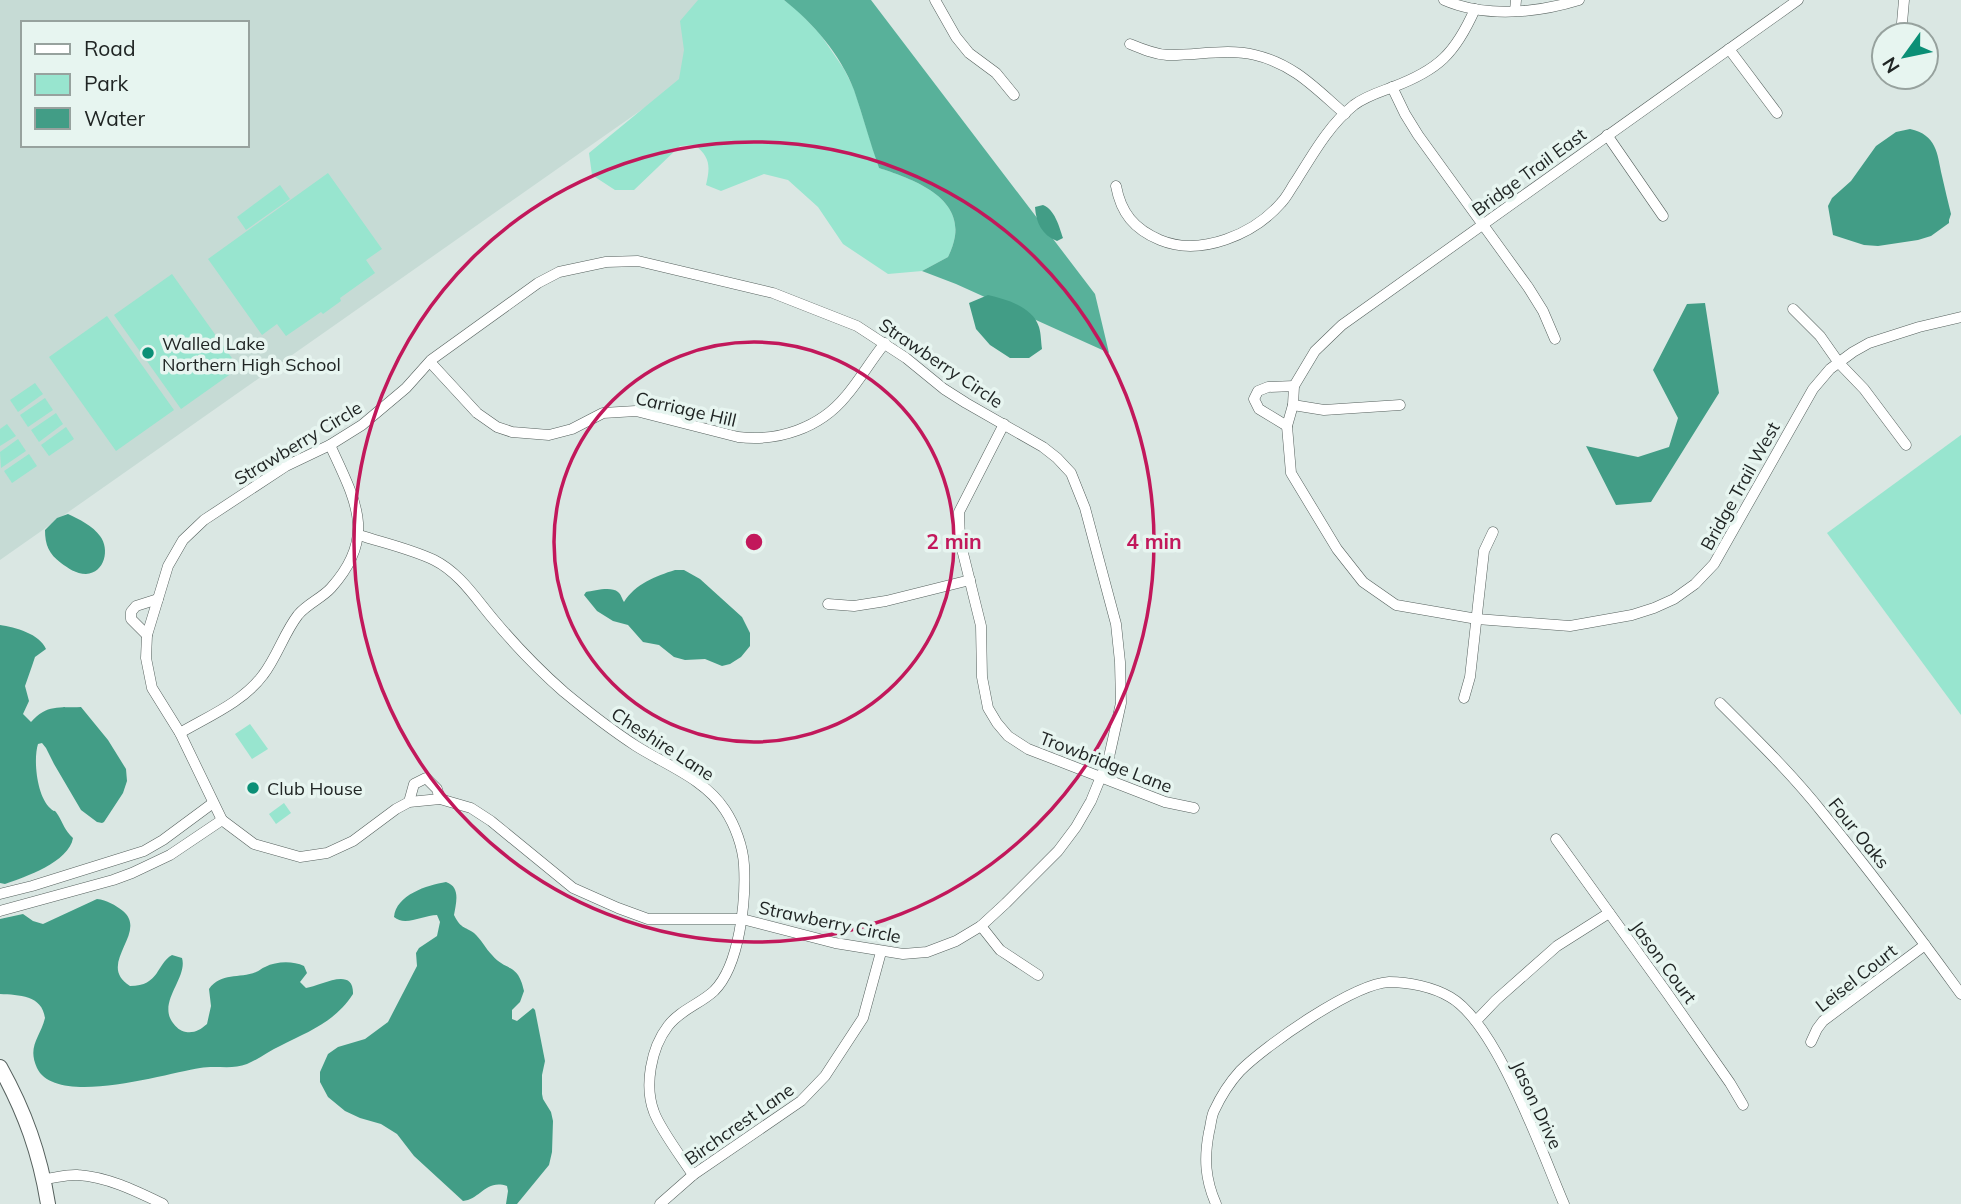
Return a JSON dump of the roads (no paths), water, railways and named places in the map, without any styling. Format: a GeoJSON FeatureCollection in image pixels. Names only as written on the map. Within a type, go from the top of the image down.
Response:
{"type":"FeatureCollection","features":[{"type":"Feature","properties":{"kind":"main road"},"geometry":{"type":"LineString","coordinates":[[0,1067],[28,1125],[44,1179],[48,1204]]}},
{"type":"Feature","properties":{"kind":"street"},"geometry":{"type":"LineString","coordinates":[[949,0],[937,3],[956,37],[969,53],[996,73],[1014,95]]}},
{"type":"Feature","properties":{"kind":"street"},"geometry":{"type":"LineString","coordinates":[[1444,0],[1464,8],[1487,11],[1515,5],[1565,5],[1579,0]]}},
{"type":"Feature","properties":{"kind":"street","name":"Bridge Trail East"},"geometry":{"type":"LineString","coordinates":[[1337,549],[1290,472],[1287,426],[1293,405],[1294,386],[1315,351],[1342,325],[1798,0]]}},
{"type":"Feature","properties":{"kind":"street"},"geometry":{"type":"LineString","coordinates":[[1902,21],[1904,0]]}},
{"type":"Feature","properties":{"kind":"street"},"geometry":{"type":"LineString","coordinates":[[1116,186],[1118,198],[1127,216],[1141,231],[1163,242],[1216,244],[1240,234],[1281,203],[1324,136],[1355,104],[1426,72],[1439,63],[1464,34],[1475,9]]}},
{"type":"Feature","properties":{"kind":"street"},"geometry":{"type":"LineString","coordinates":[[1130,44],[1166,55],[1235,52],[1272,60],[1293,69],[1345,114]]}},
{"type":"Feature","properties":{"kind":"street"},"geometry":{"type":"LineString","coordinates":[[1729,49],[1777,113]]}},
{"type":"Feature","properties":{"kind":"street"},"geometry":{"type":"LineString","coordinates":[[1392,88],[1418,135],[1528,287],[1543,311],[1555,339]]}},
{"type":"Feature","properties":{"kind":"street"},"geometry":{"type":"LineString","coordinates":[[1607,135],[1663,216]]}},
{"type":"Feature","properties":{"kind":"street","name":"Strawberry Circle"},"geometry":{"type":"LineString","coordinates":[[638,261],[773,293],[857,327],[885,343],[965,403],[1043,447],[1058,458],[1071,473],[1085,508],[1116,624],[1121,703],[1110,757],[1091,801],[1058,851],[981,926],[956,941],[927,952],[903,954],[835,943],[741,919],[648,919],[573,888],[491,821],[471,808],[440,799],[409,803],[396,809],[353,841],[327,853],[300,857],[254,844],[222,820],[180,733],[152,688],[146,658],[147,635],[168,566],[183,540],[204,520],[286,466],[330,445],[362,425],[382,410],[430,362],[538,283],[559,272],[606,262],[638,261]]}},
{"type":"Feature","properties":{"kind":"street"},"geometry":{"type":"LineString","coordinates":[[1793,309],[1820,336],[1906,445]]}},
{"type":"Feature","properties":{"kind":"street","name":"Bridge Trail West"},"geometry":{"type":"LineString","coordinates":[[1337,549],[1363,582],[1396,605],[1476,619],[1570,626],[1632,615],[1654,608],[1674,599],[1714,564],[1813,389],[1830,369],[1869,343],[1961,317]]}},
{"type":"Feature","properties":{"kind":"street","name":"Carriage Hill"},"geometry":{"type":"LineString","coordinates":[[430,362],[477,413],[497,427],[512,432],[549,435],[572,429],[603,413],[636,411],[755,439],[792,433],[831,411],[846,397],[885,343]]}},
{"type":"Feature","properties":{"kind":"street"},"geometry":{"type":"LineString","coordinates":[[1287,426],[1259,409],[1254,399],[1258,391],[1268,387],[1294,386]]}},
{"type":"Feature","properties":{"kind":"street"},"geometry":{"type":"LineString","coordinates":[[1293,405],[1324,410],[1400,405]]}},
{"type":"Feature","properties":{"kind":"street","name":"Trowbridge Lane"},"geometry":{"type":"LineString","coordinates":[[1003,424],[959,512],[960,541],[981,626],[982,677],[988,708],[1008,736],[1028,749],[1165,802],[1194,808]]}},
{"type":"Feature","properties":{"kind":"street"},"geometry":{"type":"LineString","coordinates":[[180,733],[250,691],[264,674],[297,616],[328,591],[353,556],[359,535],[359,521],[355,504],[330,445]]}},
{"type":"Feature","properties":{"kind":"street"},"geometry":{"type":"LineString","coordinates":[[1464,698],[1470,677],[1484,551],[1493,532]]}},
{"type":"Feature","properties":{"kind":"street","name":"Cheshire Lane"},"geometry":{"type":"LineString","coordinates":[[359,535],[435,561],[454,574],[502,630],[558,687],[599,722],[697,782],[712,794],[735,827],[744,863],[741,919],[735,951],[726,976],[714,991],[668,1026],[660,1039],[650,1078],[654,1114],[693,1175]]}},
{"type":"Feature","properties":{"kind":"street"},"geometry":{"type":"LineString","coordinates":[[828,604],[854,606],[875,603],[970,580]]}},
{"type":"Feature","properties":{"kind":"street","name":"Strawberry Circle"},"geometry":{"type":"LineString","coordinates":[[147,635],[131,619],[131,612],[136,606],[158,599]]}},
{"type":"Feature","properties":{"kind":"street","name":"Four Oaks"},"geometry":{"type":"LineString","coordinates":[[1720,703],[1823,813],[1867,867],[1961,995]]}},
{"type":"Feature","properties":{"kind":"street","name":"Strawberry Circle"},"geometry":{"type":"LineString","coordinates":[[409,803],[414,784],[426,778],[437,789],[440,799]]}},
{"type":"Feature","properties":{"kind":"street"},"geometry":{"type":"LineString","coordinates":[[0,894],[144,851],[213,803]]}},
{"type":"Feature","properties":{"kind":"street"},"geometry":{"type":"LineString","coordinates":[[0,911],[132,873],[170,855],[222,820]]}},
{"type":"Feature","properties":{"kind":"street","name":"Jason Court"},"geometry":{"type":"LineString","coordinates":[[1556,839],[1667,993],[1743,1105]]}},
{"type":"Feature","properties":{"kind":"street"},"geometry":{"type":"LineString","coordinates":[[126,858],[132,873]]}},
{"type":"Feature","properties":{"kind":"street"},"geometry":{"type":"LineString","coordinates":[[32,886],[36,901]]}},
{"type":"Feature","properties":{"kind":"street"},"geometry":{"type":"LineString","coordinates":[[1476,1021],[1557,946],[1609,913]]}},
{"type":"Feature","properties":{"kind":"street"},"geometry":{"type":"LineString","coordinates":[[981,926],[1000,950],[1038,975]]}},
{"type":"Feature","properties":{"kind":"street","name":"Leisel Court"},"geometry":{"type":"LineString","coordinates":[[1811,1042],[1824,1021],[1925,945]]}},
{"type":"Feature","properties":{"kind":"street","name":"Birchcrest Lane"},"geometry":{"type":"LineString","coordinates":[[660,1204],[693,1175],[801,1101],[825,1076],[863,1018],[881,952]]}},
{"type":"Feature","properties":{"kind":"street","name":"Jason Drive"},"geometry":{"type":"LineString","coordinates":[[1216,1204],[1205,1156],[1213,1112],[1240,1071],[1275,1043],[1346,997],[1358,990],[1387,982],[1428,988],[1451,997],[1476,1021],[1490,1041],[1517,1095],[1564,1204]]}},
{"type":"Feature","properties":{"kind":"street"},"geometry":{"type":"LineString","coordinates":[[44,1179],[75,1175],[98,1178],[163,1204]]}},
{"type":"Feature","properties":{"kind":"street"},"geometry":{"type":"LineString","coordinates":[[134,1202],[136,1191]]}},
{"type":"Feature","properties":{"kind":"water"},"geometry":{"type":"Polygon","coordinates":[[[1910,129],[1926,136],[1934,146],[1951,214],[1949,223],[1931,236],[1878,246],[1864,245],[1833,235],[1828,206],[1832,198],[1851,181],[1876,146],[1896,132],[1910,129]]]}},
{"type":"Feature","properties":{"kind":"water"},"geometry":{"type":"Polygon","coordinates":[[[1043,205],[1054,214],[1058,224],[1063,238],[1057,241],[1047,235],[1038,223],[1035,207],[1043,205]]]}},
{"type":"Feature","properties":{"kind":"water"},"geometry":{"type":"Polygon","coordinates":[[[988,295],[1010,302],[1031,314],[1039,327],[1042,349],[1029,358],[1010,358],[990,345],[976,329],[969,303],[988,295]]]}},
{"type":"Feature","properties":{"kind":"water"},"geometry":{"type":"Polygon","coordinates":[[[1705,303],[1719,393],[1651,502],[1616,505],[1586,446],[1638,457],[1669,447],[1678,418],[1653,370],[1687,304],[1705,303]]]}},
{"type":"Feature","properties":{"kind":"water"},"geometry":{"type":"Polygon","coordinates":[[[68,514],[90,526],[103,541],[104,560],[92,573],[82,574],[72,570],[57,560],[48,549],[45,530],[57,518],[68,514]]]}},
{"type":"Feature","properties":{"kind":"water"},"geometry":{"type":"Polygon","coordinates":[[[675,570],[684,570],[700,579],[742,617],[750,633],[750,646],[741,657],[722,666],[705,659],[685,660],[674,657],[659,645],[643,642],[628,625],[613,621],[597,611],[584,595],[586,592],[611,589],[619,593],[624,602],[640,586],[675,570]]]}},
{"type":"Feature","properties":{"kind":"water"},"geometry":{"type":"Polygon","coordinates":[[[0,625],[33,635],[46,649],[35,657],[25,686],[29,701],[23,714],[31,722],[48,710],[81,707],[108,740],[126,769],[127,781],[123,793],[104,822],[97,822],[81,810],[46,748],[42,743],[38,744],[36,768],[39,787],[50,808],[56,812],[73,838],[70,847],[55,861],[34,873],[5,884],[0,883],[0,625]]]}},
{"type":"Feature","properties":{"kind":"water"},"geometry":{"type":"Polygon","coordinates":[[[446,882],[456,891],[454,915],[459,923],[477,935],[497,960],[515,971],[521,982],[524,991],[520,1002],[512,1010],[512,1019],[517,1021],[533,1008],[535,1010],[545,1061],[542,1094],[553,1121],[552,1152],[549,1165],[517,1204],[506,1204],[507,1186],[499,1185],[488,1187],[463,1201],[414,1156],[397,1134],[381,1124],[345,1111],[328,1097],[320,1082],[320,1072],[328,1054],[338,1047],[365,1039],[388,1022],[417,966],[416,953],[437,936],[440,922],[437,915],[403,921],[394,917],[396,909],[414,892],[446,882]]]}},
{"type":"Feature","properties":{"kind":"water"},"geometry":{"type":"Polygon","coordinates":[[[97,899],[117,907],[129,920],[130,929],[118,968],[121,977],[130,986],[152,979],[172,955],[182,958],[181,974],[168,1007],[169,1015],[178,1029],[195,1031],[207,1024],[211,1006],[209,989],[219,980],[250,974],[275,964],[304,966],[307,973],[300,982],[306,988],[342,979],[352,985],[353,994],[338,1012],[320,1025],[241,1066],[200,1068],[139,1081],[88,1087],[66,1086],[48,1080],[37,1068],[33,1054],[45,1018],[43,1010],[28,998],[0,994],[0,919],[23,914],[43,924],[97,899]]]}},
{"type":"Feature","properties":{"kind":"place","name":"Walled Lake Northern High School"},"geometry":{"type":"Point","coordinates":[148,353]}},
{"type":"Feature","properties":{"kind":"place","name":"Club House"},"geometry":{"type":"Point","coordinates":[253,788]}}]}
